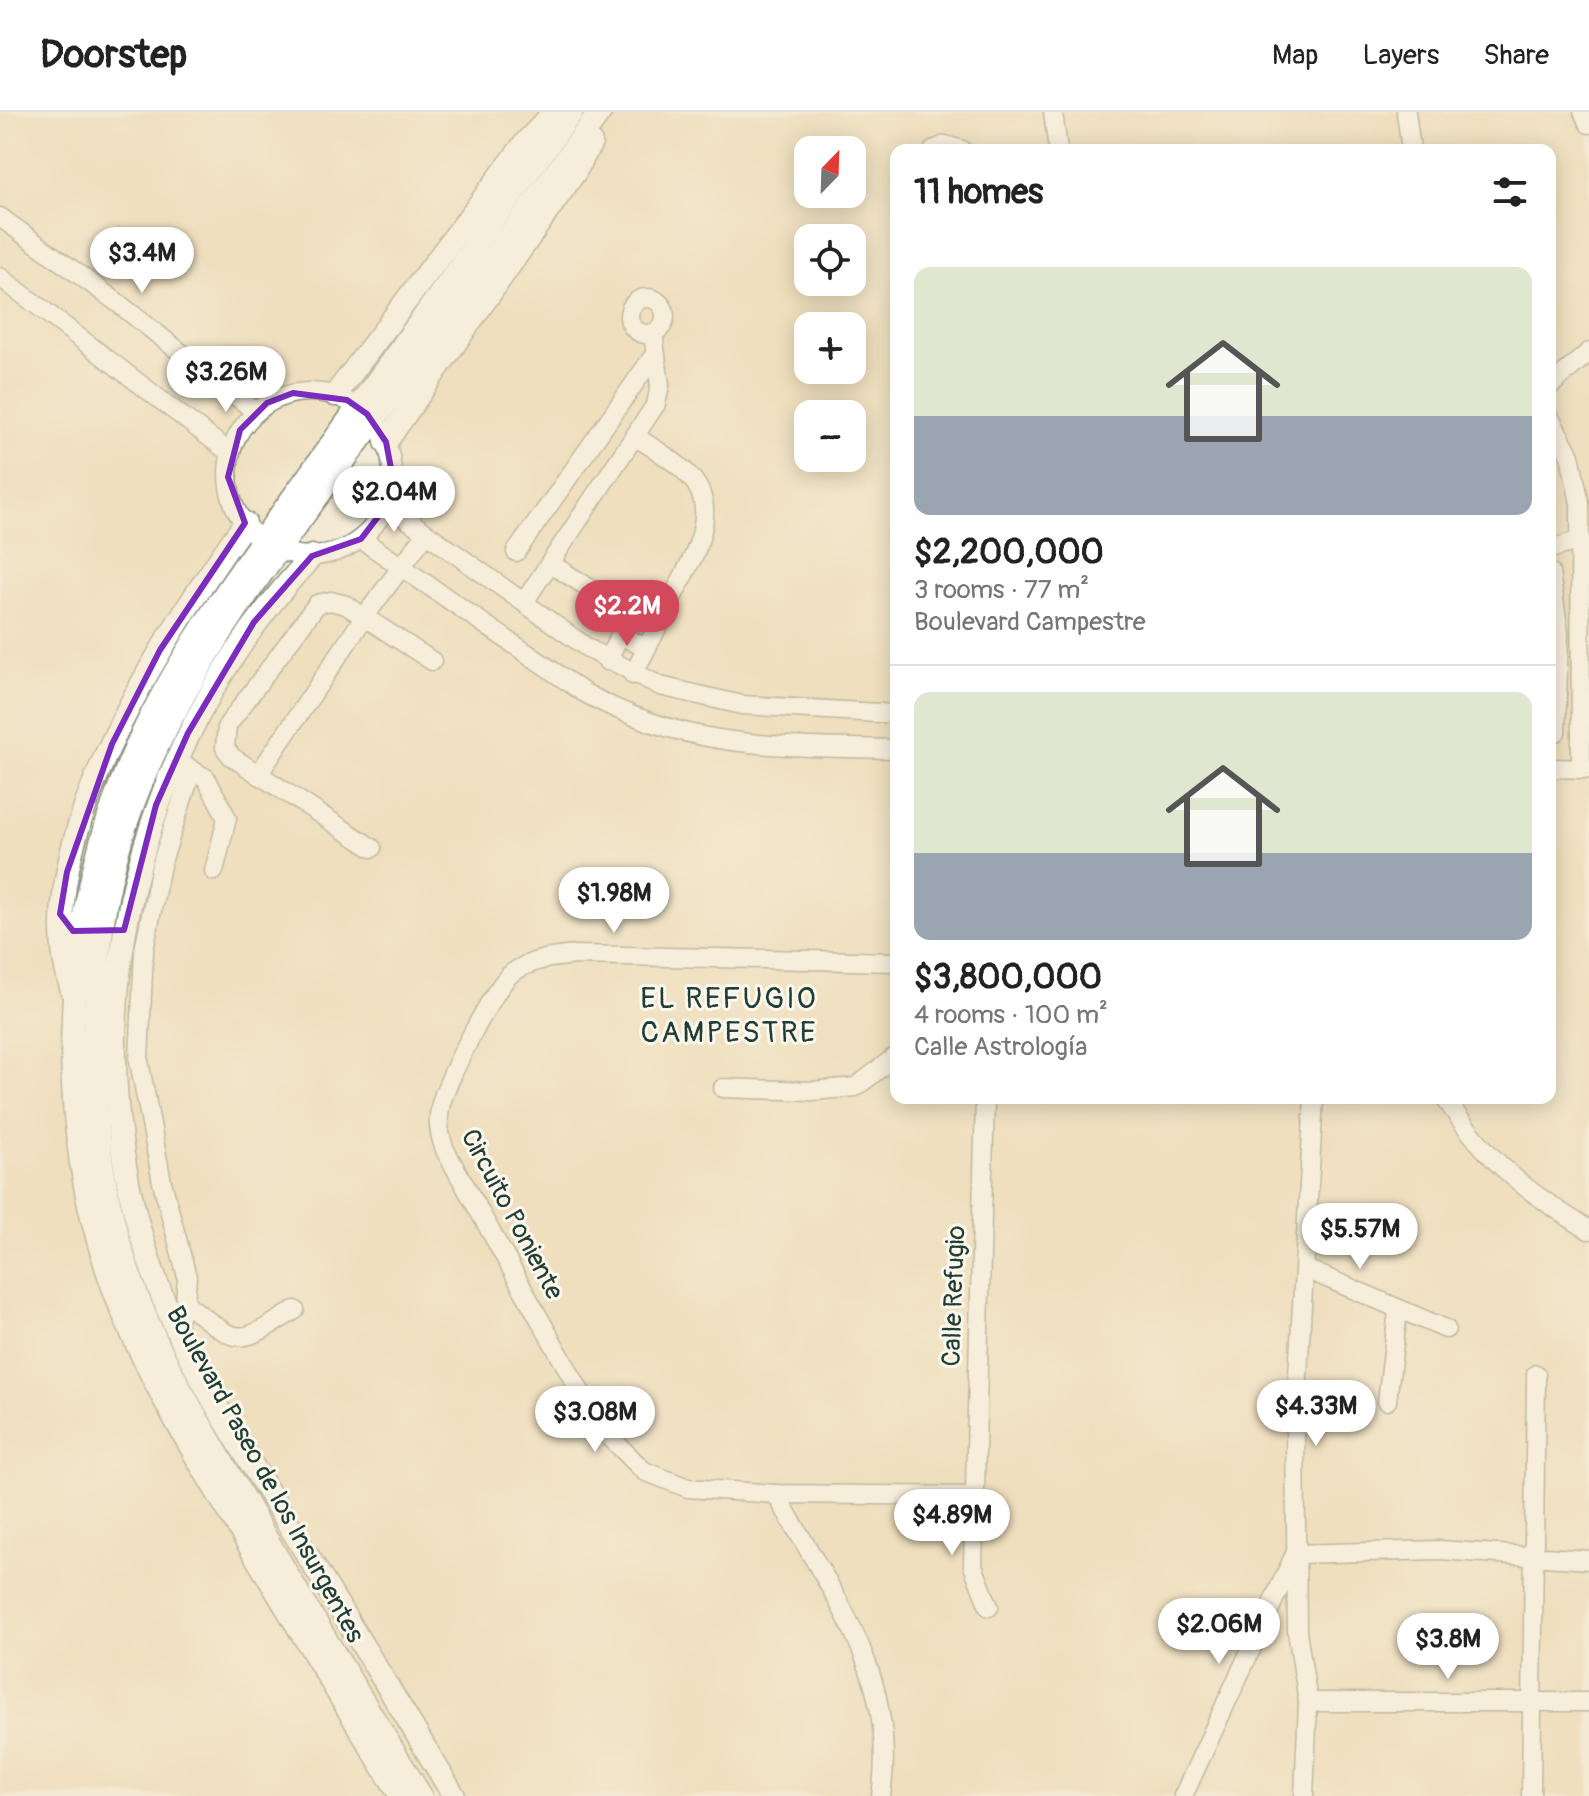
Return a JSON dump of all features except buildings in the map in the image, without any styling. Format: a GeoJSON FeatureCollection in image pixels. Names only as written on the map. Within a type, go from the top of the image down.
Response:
{"type":"FeatureCollection","features":[{"type":"Feature","properties":{"kind":"main road"},"geometry":{"type":"LineString","coordinates":[[335,395],[526,142],[554,112]]}},
{"type":"Feature","properties":{"kind":"main road","name":"Boulevard Paseo de los Insurgentes"},"geometry":{"type":"LineString","coordinates":[[401,1796],[176,1421],[119,1301],[92,1218],[79,1147],[72,1074],[75,1002],[92,934],[107,895],[130,815],[167,728],[271,546],[366,414],[572,112]]}},
{"type":"Feature","properties":{"kind":"main road"},"geometry":{"type":"LineString","coordinates":[[386,442],[575,172],[601,112]]}},
{"type":"Feature","properties":{"kind":"main road","name":"Boulevard Paseo de los Insurgentes"},"geometry":{"type":"LineString","coordinates":[[366,414],[601,112]]}},
{"type":"Feature","properties":{"kind":"main road"},"geometry":{"type":"LineString","coordinates":[[75,1002],[65,972],[60,914],[77,834],[112,744],[160,650],[245,523]]}},
{"type":"Feature","properties":{"kind":"main road"},"geometry":{"type":"LineString","coordinates":[[312,556],[254,622],[188,733],[184,765],[145,841],[124,930],[114,1015],[121,1137],[146,1248],[175,1325],[219,1409],[454,1796]]}},
{"type":"Feature","properties":{"kind":"main road"},"geometry":{"type":"LineString","coordinates":[[60,914],[67,926],[92,934],[124,930]]}},
{"type":"Feature","properties":{"kind":"main road","name":"Boulevard Paseo de los Insurgentes"},"geometry":{"type":"LineString","coordinates":[[92,934],[95,1110],[107,1200],[130,1279],[168,1367],[302,1600],[421,1796]]}},
{"type":"Feature","properties":{"kind":"street"},"geometry":{"type":"LineString","coordinates":[[1053,112],[1057,144]]}},
{"type":"Feature","properties":{"kind":"street"},"geometry":{"type":"LineString","coordinates":[[1406,112],[1410,144]]}},
{"type":"Feature","properties":{"kind":"street"},"geometry":{"type":"LineString","coordinates":[[1583,112],[1589,124]]}},
{"type":"Feature","properties":{"kind":"street"},"geometry":{"type":"LineString","coordinates":[[0,217],[118,303],[256,412]]}},
{"type":"Feature","properties":{"kind":"street"},"geometry":{"type":"LineString","coordinates":[[0,277],[230,453]]}},
{"type":"Feature","properties":{"kind":"street"},"geometry":{"type":"LineString","coordinates":[[524,602],[636,437],[659,394],[653,333]]}},
{"type":"Feature","properties":{"kind":"street"},"geometry":{"type":"LineString","coordinates":[[1556,381],[1589,352]]}},
{"type":"Feature","properties":{"kind":"street"},"geometry":{"type":"LineString","coordinates":[[516,552],[655,354]]}},
{"type":"Feature","properties":{"kind":"street"},"geometry":{"type":"LineString","coordinates":[[293,393],[335,395],[366,414],[386,442],[393,467],[387,505],[361,539],[338,551],[312,556],[271,546],[245,523],[229,490],[230,453],[240,430],[256,412],[293,393]]}},
{"type":"Feature","properties":{"kind":"street"},"geometry":{"type":"LineString","coordinates":[[1556,428],[1577,478],[1585,769],[1556,768]]}},
{"type":"Feature","properties":{"kind":"street"},"geometry":{"type":"LineString","coordinates":[[633,675],[694,555],[702,535],[706,510],[702,491],[693,477],[636,437]]}},
{"type":"Feature","properties":{"kind":"street"},"geometry":{"type":"LineString","coordinates":[[578,462],[606,483]]}},
{"type":"Feature","properties":{"kind":"street"},"geometry":{"type":"LineString","coordinates":[[387,505],[425,535],[607,661],[633,675],[660,686],[742,705],[890,714]]}},
{"type":"Feature","properties":{"kind":"street"},"geometry":{"type":"LineString","coordinates":[[258,775],[365,616],[425,535]]}},
{"type":"Feature","properties":{"kind":"street"},"geometry":{"type":"LineString","coordinates":[[361,539],[403,565],[583,692],[620,713],[662,729],[713,740],[890,749]]}},
{"type":"Feature","properties":{"kind":"street"},"geometry":{"type":"LineString","coordinates":[[1556,547],[1581,540]]}},
{"type":"Feature","properties":{"kind":"street"},"geometry":{"type":"LineString","coordinates":[[551,564],[632,615]]}},
{"type":"Feature","properties":{"kind":"street"},"geometry":{"type":"LineString","coordinates":[[1556,600],[1556,631]]}},
{"type":"Feature","properties":{"kind":"street"},"geometry":{"type":"LineString","coordinates":[[372,848],[232,757],[225,748],[227,726],[317,604],[331,601],[346,605],[432,661]]}},
{"type":"Feature","properties":{"kind":"street"},"geometry":{"type":"LineString","coordinates":[[607,661],[620,635],[646,648]]}},
{"type":"Feature","properties":{"kind":"street"},"geometry":{"type":"LineString","coordinates":[[1556,732],[1585,733]]}},
{"type":"Feature","properties":{"kind":"street"},"geometry":{"type":"LineString","coordinates":[[175,1325],[185,1303],[187,1277],[162,1182],[139,1061],[144,950],[184,765],[206,778],[227,818],[214,871]]}},
{"type":"Feature","properties":{"kind":"street","name":"Circuito Poniente"},"geometry":{"type":"LineString","coordinates":[[890,962],[577,955],[544,958],[508,975],[497,992],[440,1106],[438,1129],[445,1150],[600,1427],[617,1448],[644,1471],[688,1488],[776,1494],[974,1496]]}},
{"type":"Feature","properties":{"kind":"street"},"geometry":{"type":"LineString","coordinates":[[723,1088],[812,1091],[856,1087],[890,1061]]}},
{"type":"Feature","properties":{"kind":"street","name":"Calle Refugio"},"geometry":{"type":"LineString","coordinates":[[985,1104],[973,1566],[989,1607]]}},
{"type":"Feature","properties":{"kind":"street"},"geometry":{"type":"LineString","coordinates":[[1304,1796],[1308,1702],[1297,1631],[1295,1427],[1314,1104]]}},
{"type":"Feature","properties":{"kind":"street"},"geometry":{"type":"LineString","coordinates":[[1449,1104],[1468,1133],[1502,1171],[1538,1199],[1589,1230]]}},
{"type":"Feature","properties":{"kind":"street"},"geometry":{"type":"LineString","coordinates":[[1306,1269],[1446,1329]]}},
{"type":"Feature","properties":{"kind":"street"},"geometry":{"type":"LineString","coordinates":[[185,1303],[228,1335],[249,1338],[295,1310]]}},
{"type":"Feature","properties":{"kind":"street"},"geometry":{"type":"LineString","coordinates":[[1387,1401],[1398,1311]]}},
{"type":"Feature","properties":{"kind":"street"},"geometry":{"type":"LineString","coordinates":[[1531,1796],[1536,1374]]}},
{"type":"Feature","properties":{"kind":"street"},"geometry":{"type":"LineString","coordinates":[[776,1494],[853,1625],[871,1669],[885,1741],[881,1796]]}},
{"type":"Feature","properties":{"kind":"street"},"geometry":{"type":"LineString","coordinates":[[1295,1554],[1439,1550],[1589,1560]]}},
{"type":"Feature","properties":{"kind":"street"},"geometry":{"type":"LineString","coordinates":[[1183,1796],[1295,1554]]}},
{"type":"Feature","properties":{"kind":"street"},"geometry":{"type":"LineString","coordinates":[[1308,1702],[1589,1702]]}},
{"type":"Feature","properties":{"kind":"highlighted area"},"geometry":{"type":"Polygon","coordinates":[[[293,393],[347,400],[367,414],[386,442],[393,479],[387,505],[361,539],[312,556],[254,622],[188,733],[156,805],[124,930],[73,931],[60,914],[67,872],[112,744],[160,650],[245,523],[228,477],[240,430],[267,403],[293,393]]]}},
{"type":"Feature","properties":{"kind":"district","name":"EL REFUGIO CAMPESTRE"},"geometry":{"type":"Point","coordinates":[729,1015]}}]}
